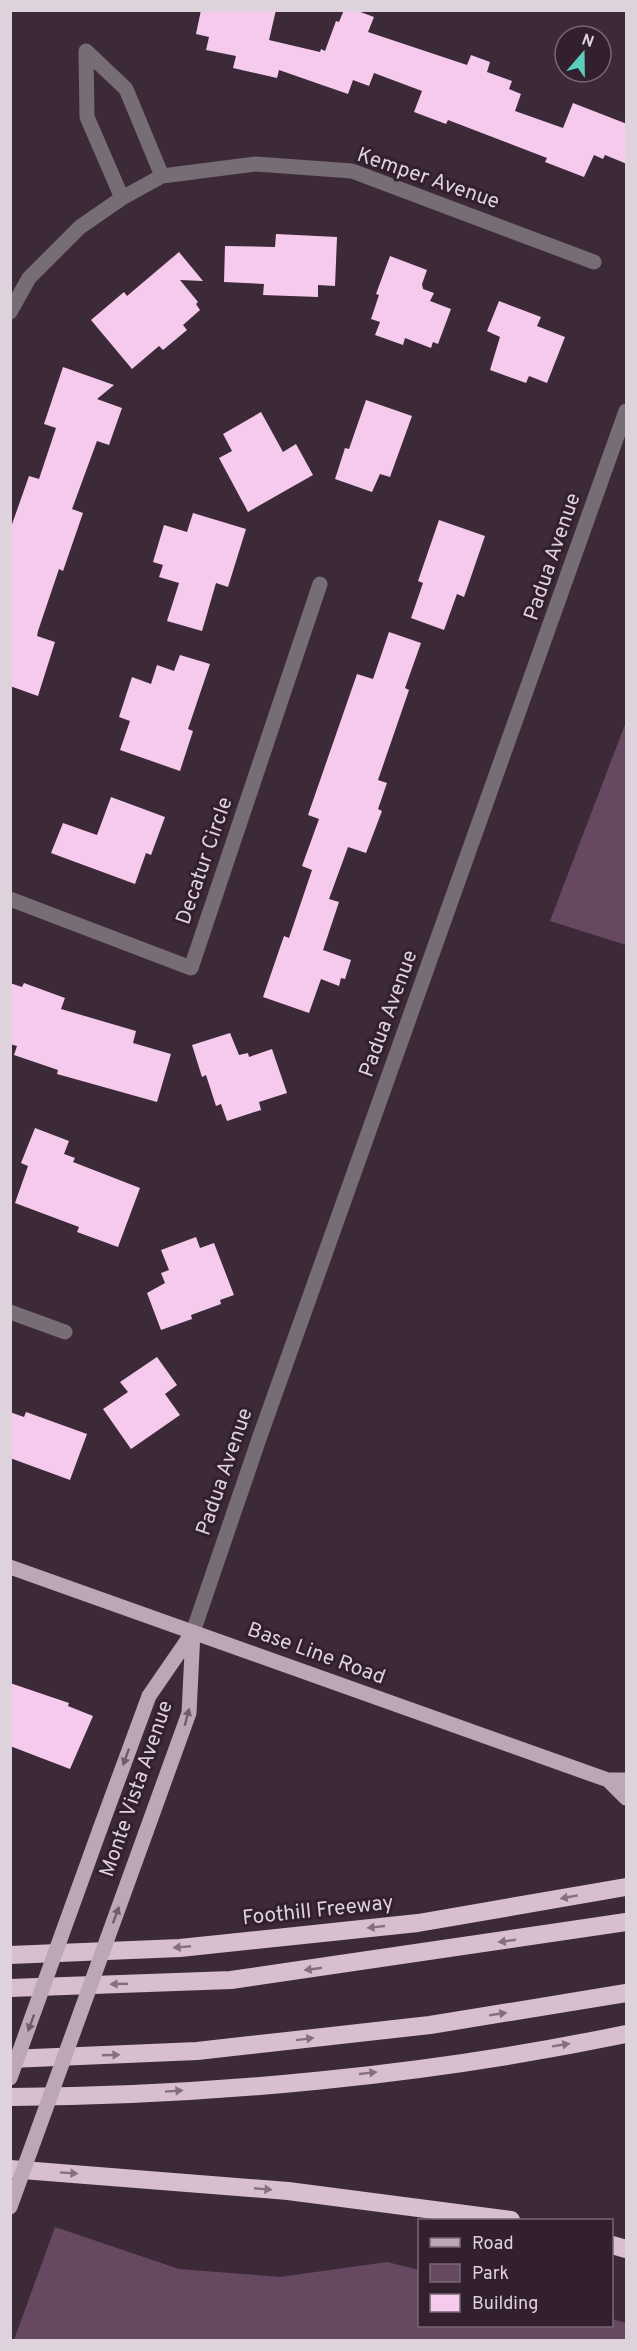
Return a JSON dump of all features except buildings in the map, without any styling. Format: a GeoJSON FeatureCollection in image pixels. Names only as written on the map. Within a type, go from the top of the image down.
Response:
{"type":"FeatureCollection","features":[{"type":"Feature","properties":{"kind":"highway","name":"Foothill Freeway"},"geometry":{"type":"LineString","coordinates":[[10,1955],[180,1948],[406,1924],[627,1887]]}},
{"type":"Feature","properties":{"kind":"highway"},"geometry":{"type":"LineString","coordinates":[[10,1988],[231,1980],[627,1922]]}},
{"type":"Feature","properties":{"kind":"highway"},"geometry":{"type":"LineString","coordinates":[[10,2059],[197,2052],[430,2025],[627,1993]]}},
{"type":"Feature","properties":{"kind":"highway"},"geometry":{"type":"LineString","coordinates":[[10,2097],[87,2097],[270,2084],[440,2065],[627,2034]]}},
{"type":"Feature","properties":{"kind":"highway"},"geometry":{"type":"LineString","coordinates":[[10,2169],[288,2191],[503,2219]]}},
{"type":"Feature","properties":{"kind":"main road","name":"Base Line Road"},"geometry":{"type":"LineString","coordinates":[[10,1567],[608,1780],[627,1780]]}},
{"type":"Feature","properties":{"kind":"main road","name":"Monte Vista Avenue"},"geometry":{"type":"LineString","coordinates":[[10,2078],[149,1696],[193,1632]]}},
{"type":"Feature","properties":{"kind":"main road","name":"Monte Vista Avenue"},"geometry":{"type":"LineString","coordinates":[[10,2207],[189,1713],[193,1632]]}},
{"type":"Feature","properties":{"kind":"main road","name":"Base Line Road"},"geometry":{"type":"LineString","coordinates":[[608,1780],[627,1798]]}},
{"type":"Feature","properties":{"kind":"street"},"geometry":{"type":"LineString","coordinates":[[123,198],[87,117],[86,51],[126,89],[162,176]]}},
{"type":"Feature","properties":{"kind":"street","name":"Kemper Avenue"},"geometry":{"type":"LineString","coordinates":[[10,312],[29,278],[80,227],[123,198],[162,176],[256,164],[352,171],[594,262]]}},
{"type":"Feature","properties":{"kind":"street","name":"Padua Avenue"},"geometry":{"type":"LineString","coordinates":[[193,1632],[256,1446],[627,411]]}},
{"type":"Feature","properties":{"kind":"street","name":"Decatur Circle"},"geometry":{"type":"LineString","coordinates":[[10,899],[191,968],[320,584]]}},
{"type":"Feature","properties":{"kind":"street"},"geometry":{"type":"LineString","coordinates":[[10,1312],[64,1332]]}},
{"type":"Feature","properties":{"kind":"green space"},"geometry":{"type":"Polygon","coordinates":[[[626,722],[626,945],[550,921],[626,722]]]}},
{"type":"Feature","properties":{"kind":"green space"},"geometry":{"type":"Polygon","coordinates":[[[55,2227],[179,2269],[280,2277],[387,2262],[418,2270],[418,2327],[613,2327],[613,2319],[626,2323],[626,2340],[14,2340],[55,2227]]]}}]}
